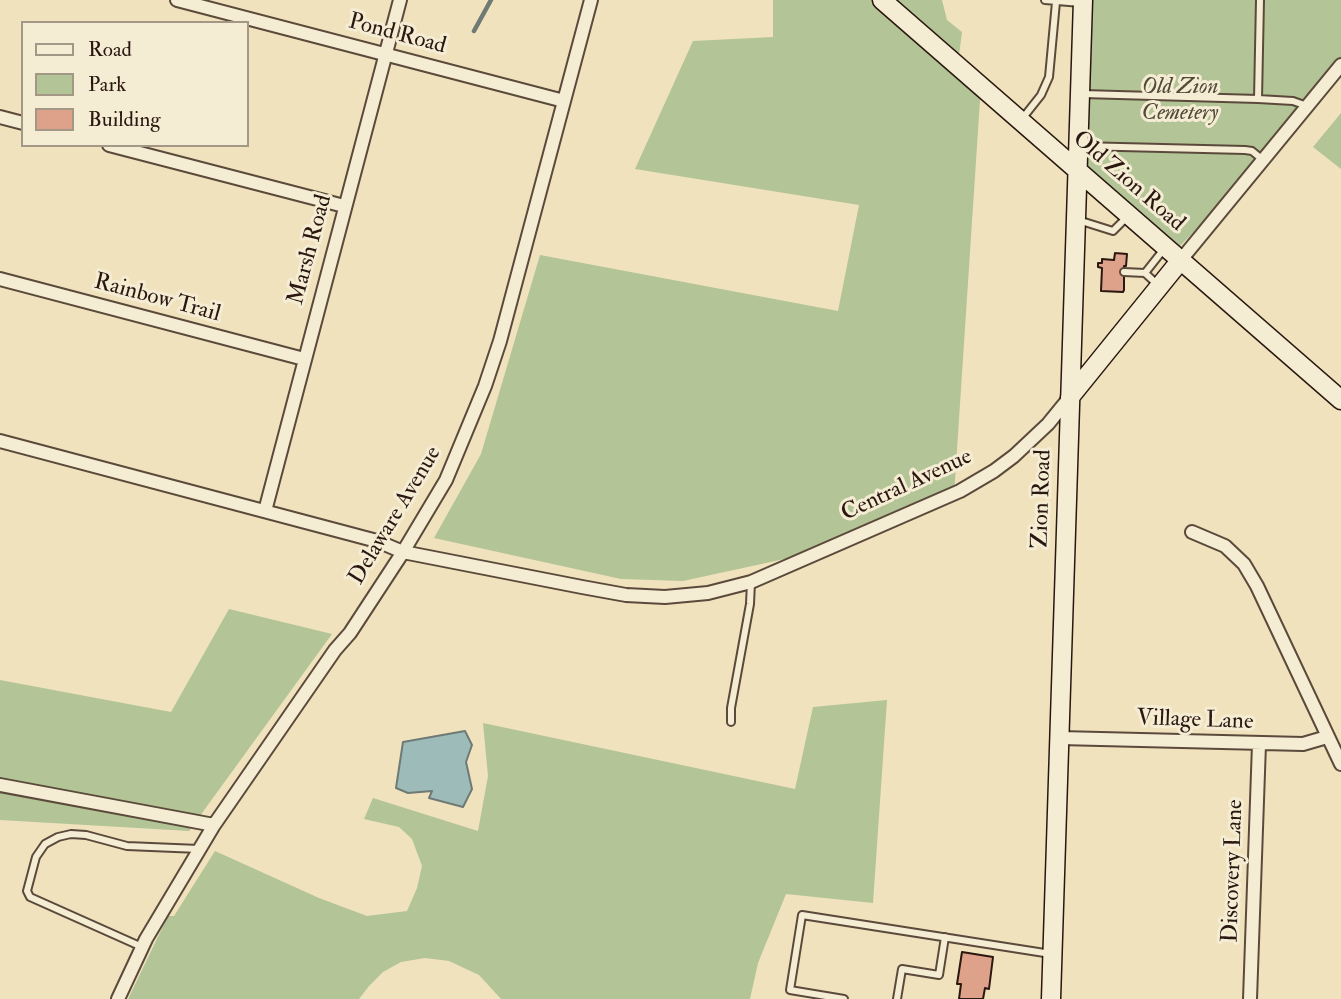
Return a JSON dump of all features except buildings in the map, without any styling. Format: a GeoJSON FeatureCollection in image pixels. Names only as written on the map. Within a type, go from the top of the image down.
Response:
{"type":"FeatureCollection","features":[{"type":"Feature","properties":{"kind":"street","name":"Pond Road"},"geometry":{"type":"LineString","coordinates":[[177,0],[203,3],[564,101]]}},
{"type":"Feature","properties":{"kind":"street","name":"Marsh Road"},"geometry":{"type":"LineString","coordinates":[[265,511],[400,0]]}},
{"type":"Feature","properties":{"kind":"street","name":"Delaware Avenue"},"geometry":{"type":"LineString","coordinates":[[118,999],[142,947],[214,825],[335,650],[350,633],[446,480],[485,386],[591,0]]}},
{"type":"Feature","properties":{"kind":"street","name":"Old Zion Road"},"geometry":{"type":"LineString","coordinates":[[882,0],[1341,400]]}},
{"type":"Feature","properties":{"kind":"street","name":"Zion Road"},"geometry":{"type":"LineString","coordinates":[[1051,999],[1083,2]]}},
{"type":"Feature","properties":{"kind":"street","name":"Central Avenue"},"geometry":{"type":"LineString","coordinates":[[403,552],[638,596],[685,596],[751,582],[977,482],[1025,446],[1048,424],[1341,65]]}},
{"type":"Feature","properties":{"kind":"street"},"geometry":{"type":"LineString","coordinates":[[0,117],[21,122]]}},
{"type":"Feature","properties":{"kind":"street"},"geometry":{"type":"LineString","coordinates":[[117,147],[344,206]]}},
{"type":"Feature","properties":{"kind":"street","name":"Rainbow Trail"},"geometry":{"type":"LineString","coordinates":[[0,279],[304,359]]}},
{"type":"Feature","properties":{"kind":"street"},"geometry":{"type":"LineString","coordinates":[[0,441],[377,541],[403,552]]}},
{"type":"Feature","properties":{"kind":"street"},"geometry":{"type":"LineString","coordinates":[[1192,532],[1225,546],[1244,564],[1341,764]]}},
{"type":"Feature","properties":{"kind":"street","name":"Village Lane"},"geometry":{"type":"LineString","coordinates":[[1060,738],[1303,744],[1327,737]]}},
{"type":"Feature","properties":{"kind":"street","name":"Discovery Lane"},"geometry":{"type":"LineString","coordinates":[[1250,999],[1259,744]]}},
{"type":"Feature","properties":{"kind":"street"},"geometry":{"type":"LineString","coordinates":[[0,785],[214,825]]}},
{"type":"Feature","properties":{"kind":"lane"},"geometry":{"type":"LineString","coordinates":[[1045,0],[1083,2]]}},
{"type":"Feature","properties":{"kind":"lane"},"geometry":{"type":"LineString","coordinates":[[1258,99],[1260,0]]}},
{"type":"Feature","properties":{"kind":"lane"},"geometry":{"type":"LineString","coordinates":[[1021,121],[1041,95],[1049,77],[1056,2]]}},
{"type":"Feature","properties":{"kind":"lane"},"geometry":{"type":"LineString","coordinates":[[1080,94],[1258,99],[1293,101],[1307,106]]}},
{"type":"Feature","properties":{"kind":"lane"},"geometry":{"type":"LineString","coordinates":[[1079,146],[1245,150],[1252,151],[1263,160]]}},
{"type":"Feature","properties":{"kind":"lane"},"geometry":{"type":"LineString","coordinates":[[1076,220],[1113,231],[1129,215]]}},
{"type":"Feature","properties":{"kind":"lane"},"geometry":{"type":"LineString","coordinates":[[1145,273],[1166,247]]}},
{"type":"Feature","properties":{"kind":"lane"},"geometry":{"type":"LineString","coordinates":[[1124,271],[1145,273],[1159,286]]}},
{"type":"Feature","properties":{"kind":"lane"},"geometry":{"type":"LineString","coordinates":[[731,722],[731,708],[750,604],[751,582]]}},
{"type":"Feature","properties":{"kind":"lane"},"geometry":{"type":"LineString","coordinates":[[142,947],[30,897],[27,891],[36,857],[45,844],[71,834],[86,835],[127,846],[199,849]]}},
{"type":"Feature","properties":{"kind":"lane"},"geometry":{"type":"LineString","coordinates":[[844,999],[790,990],[802,915],[1053,954]]}},
{"type":"Feature","properties":{"kind":"lane"},"geometry":{"type":"LineString","coordinates":[[897,999],[902,969],[939,975],[945,937]]}},
{"type":"Feature","properties":{"kind":"green space"},"geometry":{"type":"Polygon","coordinates":[[[773,0],[942,0],[947,20],[962,32],[958,63],[981,85],[954,495],[835,548],[683,581],[621,579],[434,538],[481,454],[540,255],[838,311],[859,205],[635,169],[693,41],[773,37],[773,0]]]}},
{"type":"Feature","properties":{"kind":"green space","name":"Old Zion Cemetery"},"geometry":{"type":"Polygon","coordinates":[[[1083,0],[1341,0],[1341,65],[1271,151],[1180,246],[1078,170],[1083,0]]]}},
{"type":"Feature","properties":{"kind":"green space"},"geometry":{"type":"Polygon","coordinates":[[[1341,113],[1341,169],[1313,147],[1341,113]]]}},
{"type":"Feature","properties":{"kind":"green space"},"geometry":{"type":"Polygon","coordinates":[[[229,609],[332,634],[189,831],[0,820],[0,680],[171,712],[229,609]]]}},
{"type":"Feature","properties":{"kind":"green space"},"geometry":{"type":"Polygon","coordinates":[[[887,700],[873,903],[786,894],[758,963],[750,999],[501,999],[479,975],[449,961],[425,958],[401,962],[383,972],[359,999],[128,999],[168,916],[174,916],[215,851],[319,898],[367,916],[407,911],[417,888],[422,866],[412,839],[399,827],[364,819],[373,798],[478,831],[488,776],[483,723],[795,789],[813,707],[887,700]]]}},
{"type":"Feature","properties":{"kind":"water"},"geometry":{"type":"Polygon","coordinates":[[[465,731],[472,745],[466,762],[472,789],[463,807],[429,798],[432,791],[408,793],[396,788],[403,742],[465,731]]]}},
{"type":"Feature","properties":{"kind":"waterway"},"geometry":{"type":"LineString","coordinates":[[474,31],[491,0]]}}]}
